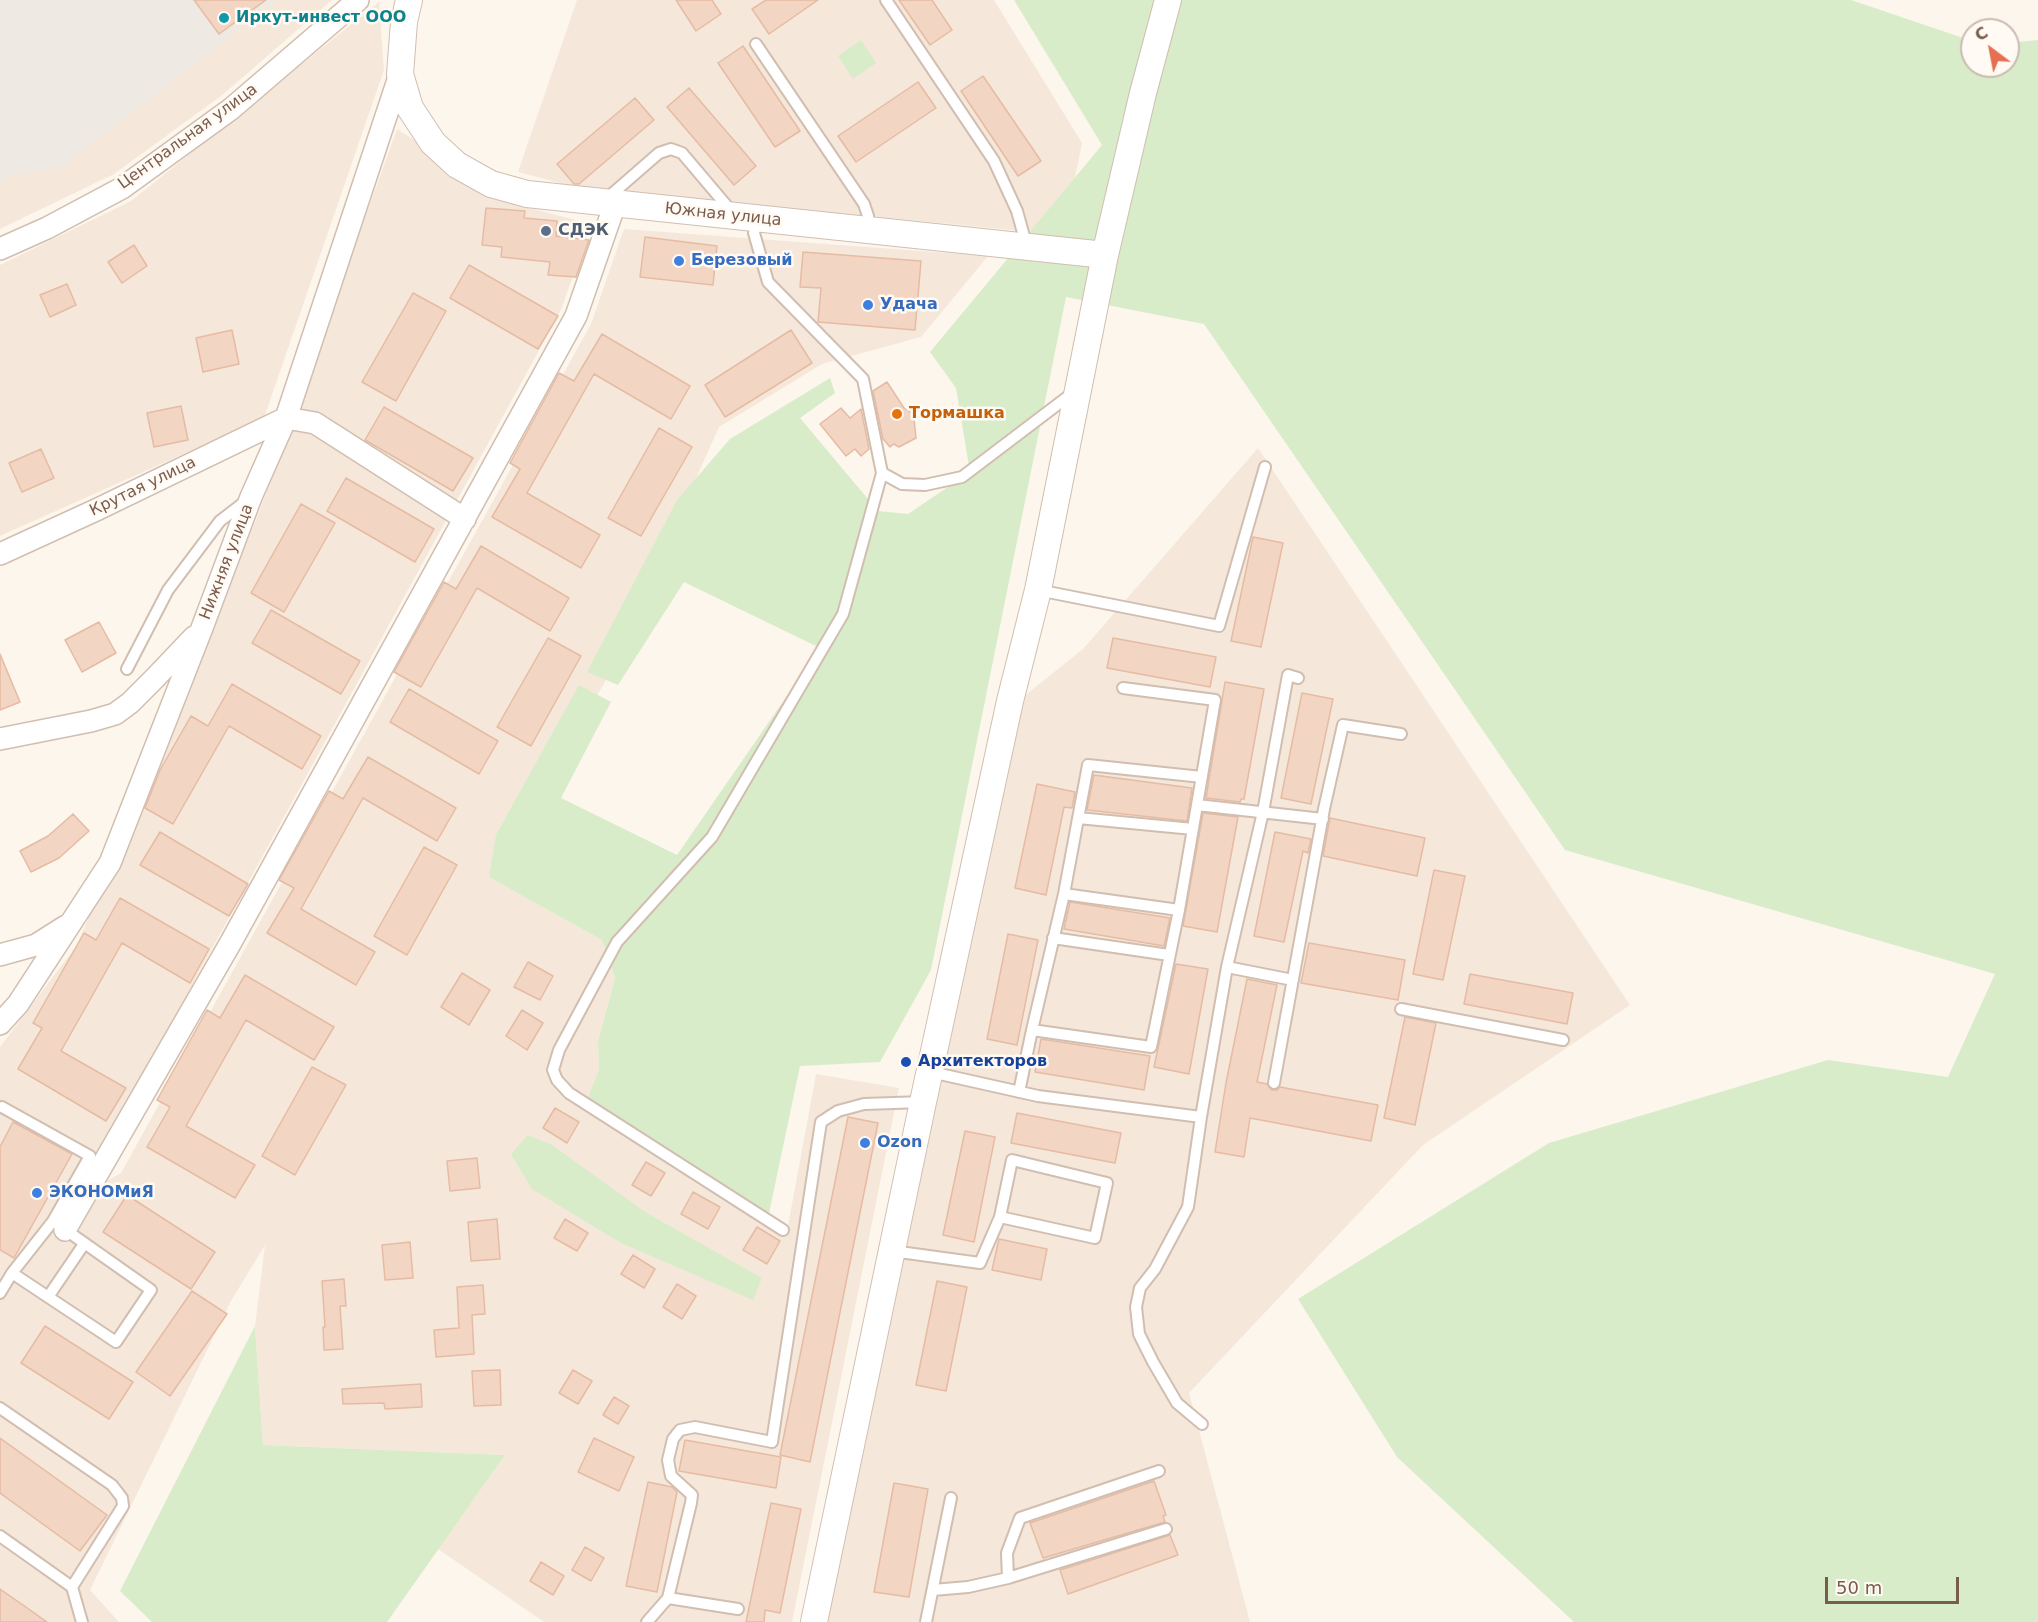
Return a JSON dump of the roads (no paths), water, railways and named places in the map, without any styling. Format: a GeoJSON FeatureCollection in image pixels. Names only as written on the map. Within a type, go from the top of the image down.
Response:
{"type":"FeatureCollection","features":[{"type":"Feature","properties":{"kind":"street","name":"Центральная улица"},"geometry":{"type":"LineString","coordinates":[[0,249],[122,188],[231,109],[358,0]]}},
{"type":"Feature","properties":{"kind":"street"},"geometry":{"type":"LineString","coordinates":[[400,74],[404,22],[409,0]]}},
{"type":"Feature","properties":{"kind":"street"},"geometry":{"type":"LineString","coordinates":[[814,1622],[1010,701],[1038,590],[1105,255],[1143,93],[1168,0]]}},
{"type":"Feature","properties":{"kind":"street","name":"Южная улица"},"geometry":{"type":"LineString","coordinates":[[400,74],[410,108],[433,143],[457,165],[491,184],[527,194],[1105,255]]}},
{"type":"Feature","properties":{"kind":"street","name":"Нижняя улица"},"geometry":{"type":"LineString","coordinates":[[0,1024],[18,1004],[110,864],[251,497],[286,418],[400,74]]}},
{"type":"Feature","properties":{"kind":"street"},"geometry":{"type":"LineString","coordinates":[[58,1226],[231,942],[576,316],[608,203]]}},
{"type":"Feature","properties":{"kind":"street"},"geometry":{"type":"LineString","coordinates":[[286,418],[315,423],[465,519]]}},
{"type":"Feature","properties":{"kind":"street","name":"Крутая улица"},"geometry":{"type":"LineString","coordinates":[[0,554],[286,418]]}},
{"type":"Feature","properties":{"kind":"street"},"geometry":{"type":"LineString","coordinates":[[0,739],[116,714],[155,678],[202,628]]}},
{"type":"Feature","properties":{"kind":"street"},"geometry":{"type":"LineString","coordinates":[[0,955],[36,945],[72,923]]}},
{"type":"Feature","properties":{"kind":"lane"},"geometry":{"type":"LineString","coordinates":[[886,0],[994,162],[1017,211],[1027,247]]}},
{"type":"Feature","properties":{"kind":"lane"},"geometry":{"type":"LineString","coordinates":[[756,44],[864,204],[868,216],[868,230]]}},
{"type":"Feature","properties":{"kind":"lane"},"geometry":{"type":"LineString","coordinates":[[608,203],[659,153],[671,149],[682,153],[747,218],[754,233],[768,282],[863,379],[882,473],[843,614],[712,837],[617,942],[559,1050],[553,1070],[557,1080],[569,1093],[783,1230]]}},
{"type":"Feature","properties":{"kind":"lane"},"geometry":{"type":"LineString","coordinates":[[882,473],[902,484],[925,485],[962,477],[1079,388]]}},
{"type":"Feature","properties":{"kind":"lane"},"geometry":{"type":"LineString","coordinates":[[1038,590],[1219,626],[1265,468]]}},
{"type":"Feature","properties":{"kind":"lane"},"geometry":{"type":"LineString","coordinates":[[127,669],[168,590],[180,573],[220,521],[251,497]]}},
{"type":"Feature","properties":{"kind":"lane"},"geometry":{"type":"LineString","coordinates":[[1202,1424],[1177,1403],[1153,1362],[1139,1334],[1136,1307],[1140,1288],[1155,1269],[1188,1207],[1227,967],[1263,812],[1288,675],[1298,678]]}},
{"type":"Feature","properties":{"kind":"lane"},"geometry":{"type":"LineString","coordinates":[[1032,1030],[1151,1047],[1179,910],[1215,700],[1124,688]]}},
{"type":"Feature","properties":{"kind":"lane"},"geometry":{"type":"LineString","coordinates":[[1274,1083],[1323,819],[1343,725],[1401,734]]}},
{"type":"Feature","properties":{"kind":"lane"},"geometry":{"type":"LineString","coordinates":[[1018,1092],[1064,894],[1088,765],[1202,777]]}},
{"type":"Feature","properties":{"kind":"lane"},"geometry":{"type":"LineString","coordinates":[[1197,805],[1323,819]]}},
{"type":"Feature","properties":{"kind":"lane"},"geometry":{"type":"LineString","coordinates":[[1078,818],[1193,829]]}},
{"type":"Feature","properties":{"kind":"lane"},"geometry":{"type":"LineString","coordinates":[[1064,894],[1179,910]]}},
{"type":"Feature","properties":{"kind":"lane"},"geometry":{"type":"LineString","coordinates":[[1053,938],[1169,955]]}},
{"type":"Feature","properties":{"kind":"lane"},"geometry":{"type":"LineString","coordinates":[[1227,967],[1293,980]]}},
{"type":"Feature","properties":{"kind":"lane"},"geometry":{"type":"LineString","coordinates":[[1401,1009],[1563,1040]]}},
{"type":"Feature","properties":{"kind":"lane"},"geometry":{"type":"LineString","coordinates":[[930,1072],[1018,1092],[1201,1117]]}},
{"type":"Feature","properties":{"kind":"lane"},"geometry":{"type":"LineString","coordinates":[[647,1622],[668,1598],[691,1503],[692,1495],[671,1476],[668,1460],[674,1439],[680,1430],[695,1427],[772,1442],[821,1122],[838,1111],[864,1104],[923,1102]]}},
{"type":"Feature","properties":{"kind":"lane"},"geometry":{"type":"LineString","coordinates":[[0,1293],[12,1273],[58,1226],[90,1156],[2,1107]]}},
{"type":"Feature","properties":{"kind":"lane"},"geometry":{"type":"LineString","coordinates":[[892,1251],[980,1263],[1000,1217],[1012,1160],[1107,1183],[1095,1238],[1000,1217]]}},
{"type":"Feature","properties":{"kind":"lane"},"geometry":{"type":"LineString","coordinates":[[12,1273],[117,1342],[151,1290],[58,1226]]}},
{"type":"Feature","properties":{"kind":"lane"},"geometry":{"type":"LineString","coordinates":[[48,1297],[84,1244]]}},
{"type":"Feature","properties":{"kind":"lane"},"geometry":{"type":"LineString","coordinates":[[0,1408],[112,1485],[122,1498],[123,1506],[72,1587]]}},
{"type":"Feature","properties":{"kind":"lane"},"geometry":{"type":"LineString","coordinates":[[1008,1578],[1007,1553],[1020,1518],[1159,1471]]}},
{"type":"Feature","properties":{"kind":"lane"},"geometry":{"type":"LineString","coordinates":[[926,1622],[951,1498]]}},
{"type":"Feature","properties":{"kind":"lane"},"geometry":{"type":"LineString","coordinates":[[933,1590],[968,1587],[1008,1578],[1166,1529]]}},
{"type":"Feature","properties":{"kind":"lane"},"geometry":{"type":"LineString","coordinates":[[0,1536],[72,1587],[82,1622]]}},
{"type":"Feature","properties":{"kind":"lane"},"geometry":{"type":"LineString","coordinates":[[668,1598],[738,1609]]}},
{"type":"Feature","properties":{"kind":"place","name":"Иркут-инвест ООО"},"geometry":{"type":"Point","coordinates":[224,18]}},
{"type":"Feature","properties":{"kind":"place","name":"СДЭК"},"geometry":{"type":"Point","coordinates":[546,231]}},
{"type":"Feature","properties":{"kind":"place","name":"Березовый"},"geometry":{"type":"Point","coordinates":[679,261]}},
{"type":"Feature","properties":{"kind":"place","name":"Удача"},"geometry":{"type":"Point","coordinates":[868,305]}},
{"type":"Feature","properties":{"kind":"place","name":"Тормашка"},"geometry":{"type":"Point","coordinates":[897,414]}},
{"type":"Feature","properties":{"kind":"place","name":"Архитекторов"},"geometry":{"type":"Point","coordinates":[906,1062]}},
{"type":"Feature","properties":{"kind":"place","name":"Ozon"},"geometry":{"type":"Point","coordinates":[865,1143]}},
{"type":"Feature","properties":{"kind":"place","name":"ЭКОНОМиЯ"},"geometry":{"type":"Point","coordinates":[37,1193]}}]}
